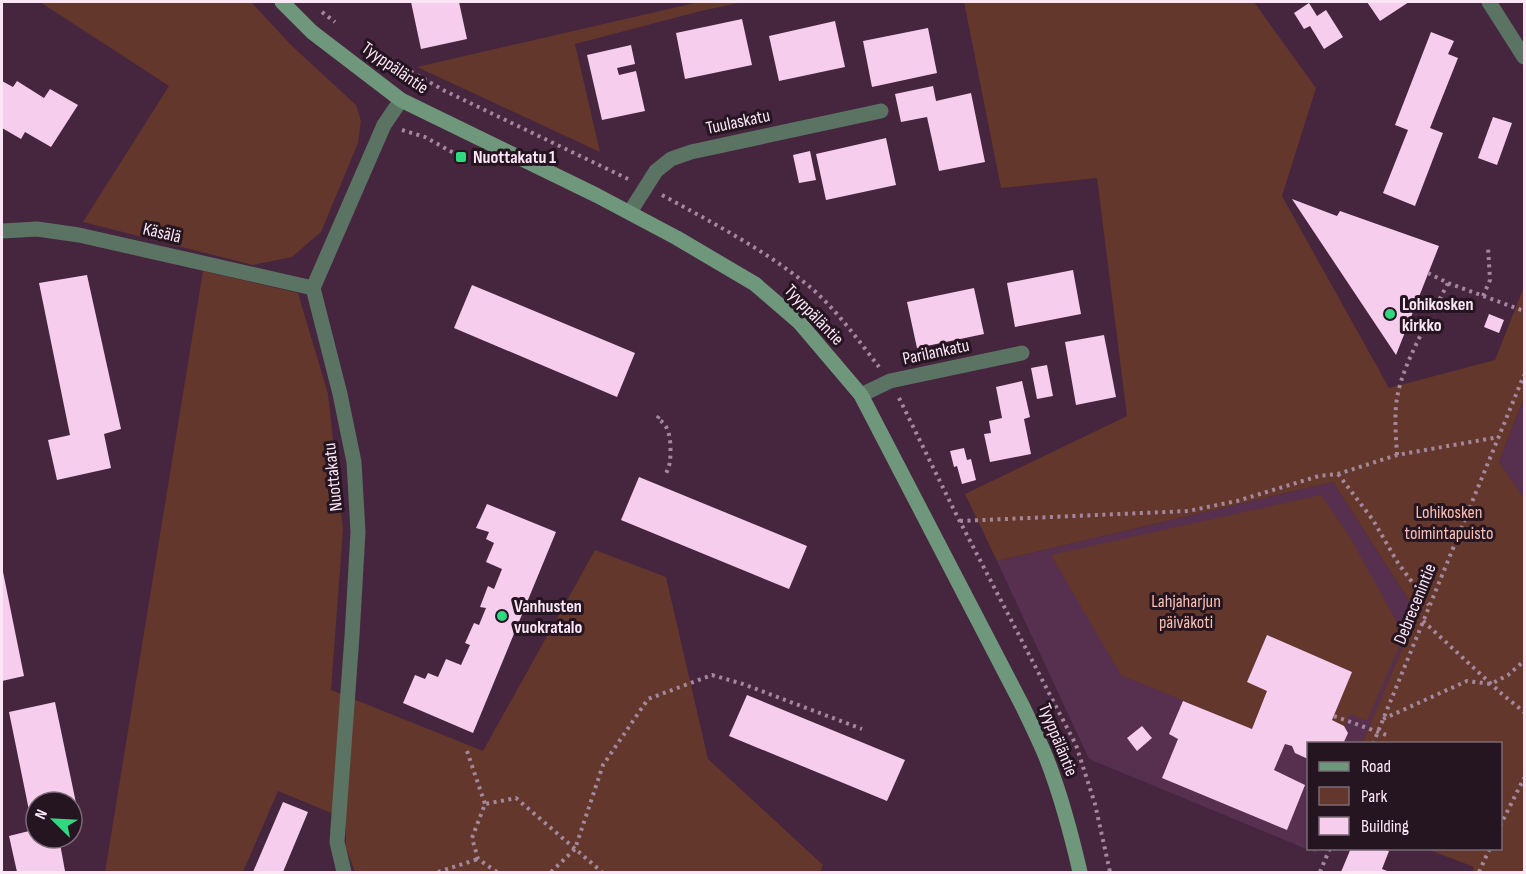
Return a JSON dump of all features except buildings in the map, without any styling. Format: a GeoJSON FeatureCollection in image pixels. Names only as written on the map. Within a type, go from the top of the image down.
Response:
{"type":"FeatureCollection","features":[{"type":"Feature","properties":{"kind":"street","name":"Tyyppäläntie"},"geometry":{"type":"LineString","coordinates":[[282,2],[312,32],[400,100],[677,238],[755,285],[799,322],[861,395],[1023,707],[1046,756],[1062,802],[1080,873]]}},
{"type":"Feature","properties":{"kind":"street"},"geometry":{"type":"LineString","coordinates":[[1489,2],[1524,57]]}},
{"type":"Feature","properties":{"kind":"street"},"geometry":{"type":"LineString","coordinates":[[313,288],[384,125],[400,100]]}},
{"type":"Feature","properties":{"kind":"street","name":"Tuulaskatu"},"geometry":{"type":"LineString","coordinates":[[630,213],[645,186],[671,159],[691,152],[881,111]]}},
{"type":"Feature","properties":{"kind":"street","name":"Käsälä"},"geometry":{"type":"LineString","coordinates":[[2,231],[37,230],[79,235],[313,288]]}},
{"type":"Feature","properties":{"kind":"street","name":"Nuottakatu"},"geometry":{"type":"LineString","coordinates":[[313,288],[340,394],[354,462],[358,532],[337,842],[344,873]]}},
{"type":"Feature","properties":{"kind":"street","name":"Parilankatu"},"geometry":{"type":"LineString","coordinates":[[861,395],[890,381],[1022,353]]}},
{"type":"Feature","properties":{"kind":"path"},"geometry":{"type":"LineString","coordinates":[[320,10],[337,24]]}},
{"type":"Feature","properties":{"kind":"path"},"geometry":{"type":"LineString","coordinates":[[363,44],[445,91],[645,186],[755,247],[811,288],[845,324],[890,381],[1076,745],[1095,804],[1110,873]]}},
{"type":"Feature","properties":{"kind":"path"},"geometry":{"type":"LineString","coordinates":[[384,125],[425,137],[461,157]]}},
{"type":"Feature","properties":{"kind":"path"},"geometry":{"type":"LineString","coordinates":[[1483,296],[1490,280],[1488,247]]}},
{"type":"Feature","properties":{"kind":"path"},"geometry":{"type":"LineString","coordinates":[[1428,273],[1448,283],[1524,311]]}},
{"type":"Feature","properties":{"kind":"path"},"geometry":{"type":"LineString","coordinates":[[1396,455],[1397,399],[1402,378],[1448,283]]}},
{"type":"Feature","properties":{"kind":"path","name":"Debrecenintie"},"geometry":{"type":"LineString","coordinates":[[1374,742],[1524,375]]}},
{"type":"Feature","properties":{"kind":"path"},"geometry":{"type":"LineString","coordinates":[[659,416],[657,419],[663,421],[669,431],[670,464],[665,476]]}},
{"type":"Feature","properties":{"kind":"path"},"geometry":{"type":"LineString","coordinates":[[960,521],[1188,511],[1237,501],[1318,476],[1338,474],[1396,455],[1499,437]]}},
{"type":"Feature","properties":{"kind":"path"},"geometry":{"type":"LineString","coordinates":[[1338,474],[1373,520],[1398,563],[1429,605]]}},
{"type":"Feature","properties":{"kind":"path"},"geometry":{"type":"LineString","coordinates":[[1423,621],[1524,712]]}},
{"type":"Feature","properties":{"kind":"path"},"geometry":{"type":"LineString","coordinates":[[1383,719],[1467,681],[1491,684],[1508,675],[1524,661]]}},
{"type":"Feature","properties":{"kind":"path"},"geometry":{"type":"LineString","coordinates":[[551,873],[574,849],[603,765],[648,699],[712,675],[743,684],[862,729]]}},
{"type":"Feature","properties":{"kind":"path"},"geometry":{"type":"LineString","coordinates":[[1334,716],[1389,736]]}},
{"type":"Feature","properties":{"kind":"path"},"geometry":{"type":"LineString","coordinates":[[467,751],[485,804],[472,838],[478,859],[498,873]]}},
{"type":"Feature","properties":{"kind":"path"},"geometry":{"type":"LineString","coordinates":[[1502,822],[1522,787],[1524,778]]}},
{"type":"Feature","properties":{"kind":"path"},"geometry":{"type":"LineString","coordinates":[[485,804],[516,798],[602,873]]}},
{"type":"Feature","properties":{"kind":"path"},"geometry":{"type":"LineString","coordinates":[[1320,873],[1330,850]]}},
{"type":"Feature","properties":{"kind":"path"},"geometry":{"type":"LineString","coordinates":[[1479,873],[1490,850]]}},
{"type":"Feature","properties":{"kind":"path"},"geometry":{"type":"LineString","coordinates":[[438,873],[478,859]]}},
{"type":"Feature","properties":{"kind":"shaded area"},"geometry":{"type":"Polygon","coordinates":[[[1524,398],[1524,499],[1499,462],[1524,398]]]}},
{"type":"Feature","properties":{"kind":"shaded area","name":"Lahjaharjun päiväkoti"},"geometry":{"type":"Polygon","coordinates":[[[1333,482],[1417,613],[1362,742],[1307,742],[1307,849],[1089,759],[997,561],[1333,482]]]}},
{"type":"Feature","properties":{"kind":"green space"},"geometry":{"type":"Polygon","coordinates":[[[40,2],[251,2],[292,46],[356,105],[361,121],[358,143],[321,232],[292,257],[253,265],[83,222],[169,86],[40,2]]]}},
{"type":"Feature","properties":{"kind":"green space"},"geometry":{"type":"Polygon","coordinates":[[[699,2],[743,2],[575,44],[600,152],[417,67],[699,2]]]}},
{"type":"Feature","properties":{"kind":"green space","name":"Lohikosken toimintapuisto"},"geometry":{"type":"Polygon","coordinates":[[[964,2],[1254,2],[1316,88],[1282,196],[1389,388],[1495,360],[1524,287],[1524,398],[1499,462],[1524,498],[1524,872],[1472,872],[1474,867],[1430,850],[1502,850],[1502,742],[1362,742],[1417,613],[1333,482],[997,561],[965,494],[1127,416],[1097,178],[1001,188],[964,2]]]}},
{"type":"Feature","properties":{"kind":"green space"},"geometry":{"type":"Polygon","coordinates":[[[203,271],[298,293],[328,394],[343,529],[331,690],[483,751],[595,550],[666,577],[708,759],[823,865],[820,872],[355,872],[346,848],[346,819],[278,791],[243,872],[105,872],[203,271]]]}},
{"type":"Feature","properties":{"kind":"green space","name":"Lahjaharjun päiväkoti"},"geometry":{"type":"Polygon","coordinates":[[[1321,495],[1348,534],[1397,622],[1402,640],[1367,721],[1350,714],[1344,726],[1332,720],[1352,672],[1267,635],[1247,681],[1267,691],[1252,729],[1121,675],[1051,555],[1321,495]]]}},
{"type":"Feature","properties":{"kind":"place","name":"Nuottakatu 1"},"geometry":{"type":"Point","coordinates":[461,157]}},
{"type":"Feature","properties":{"kind":"place","name":"Lohikosken kirkko"},"geometry":{"type":"Point","coordinates":[1390,314]}},
{"type":"Feature","properties":{"kind":"place","name":"Vanhusten vuokratalo"},"geometry":{"type":"Point","coordinates":[502,616]}}]}
